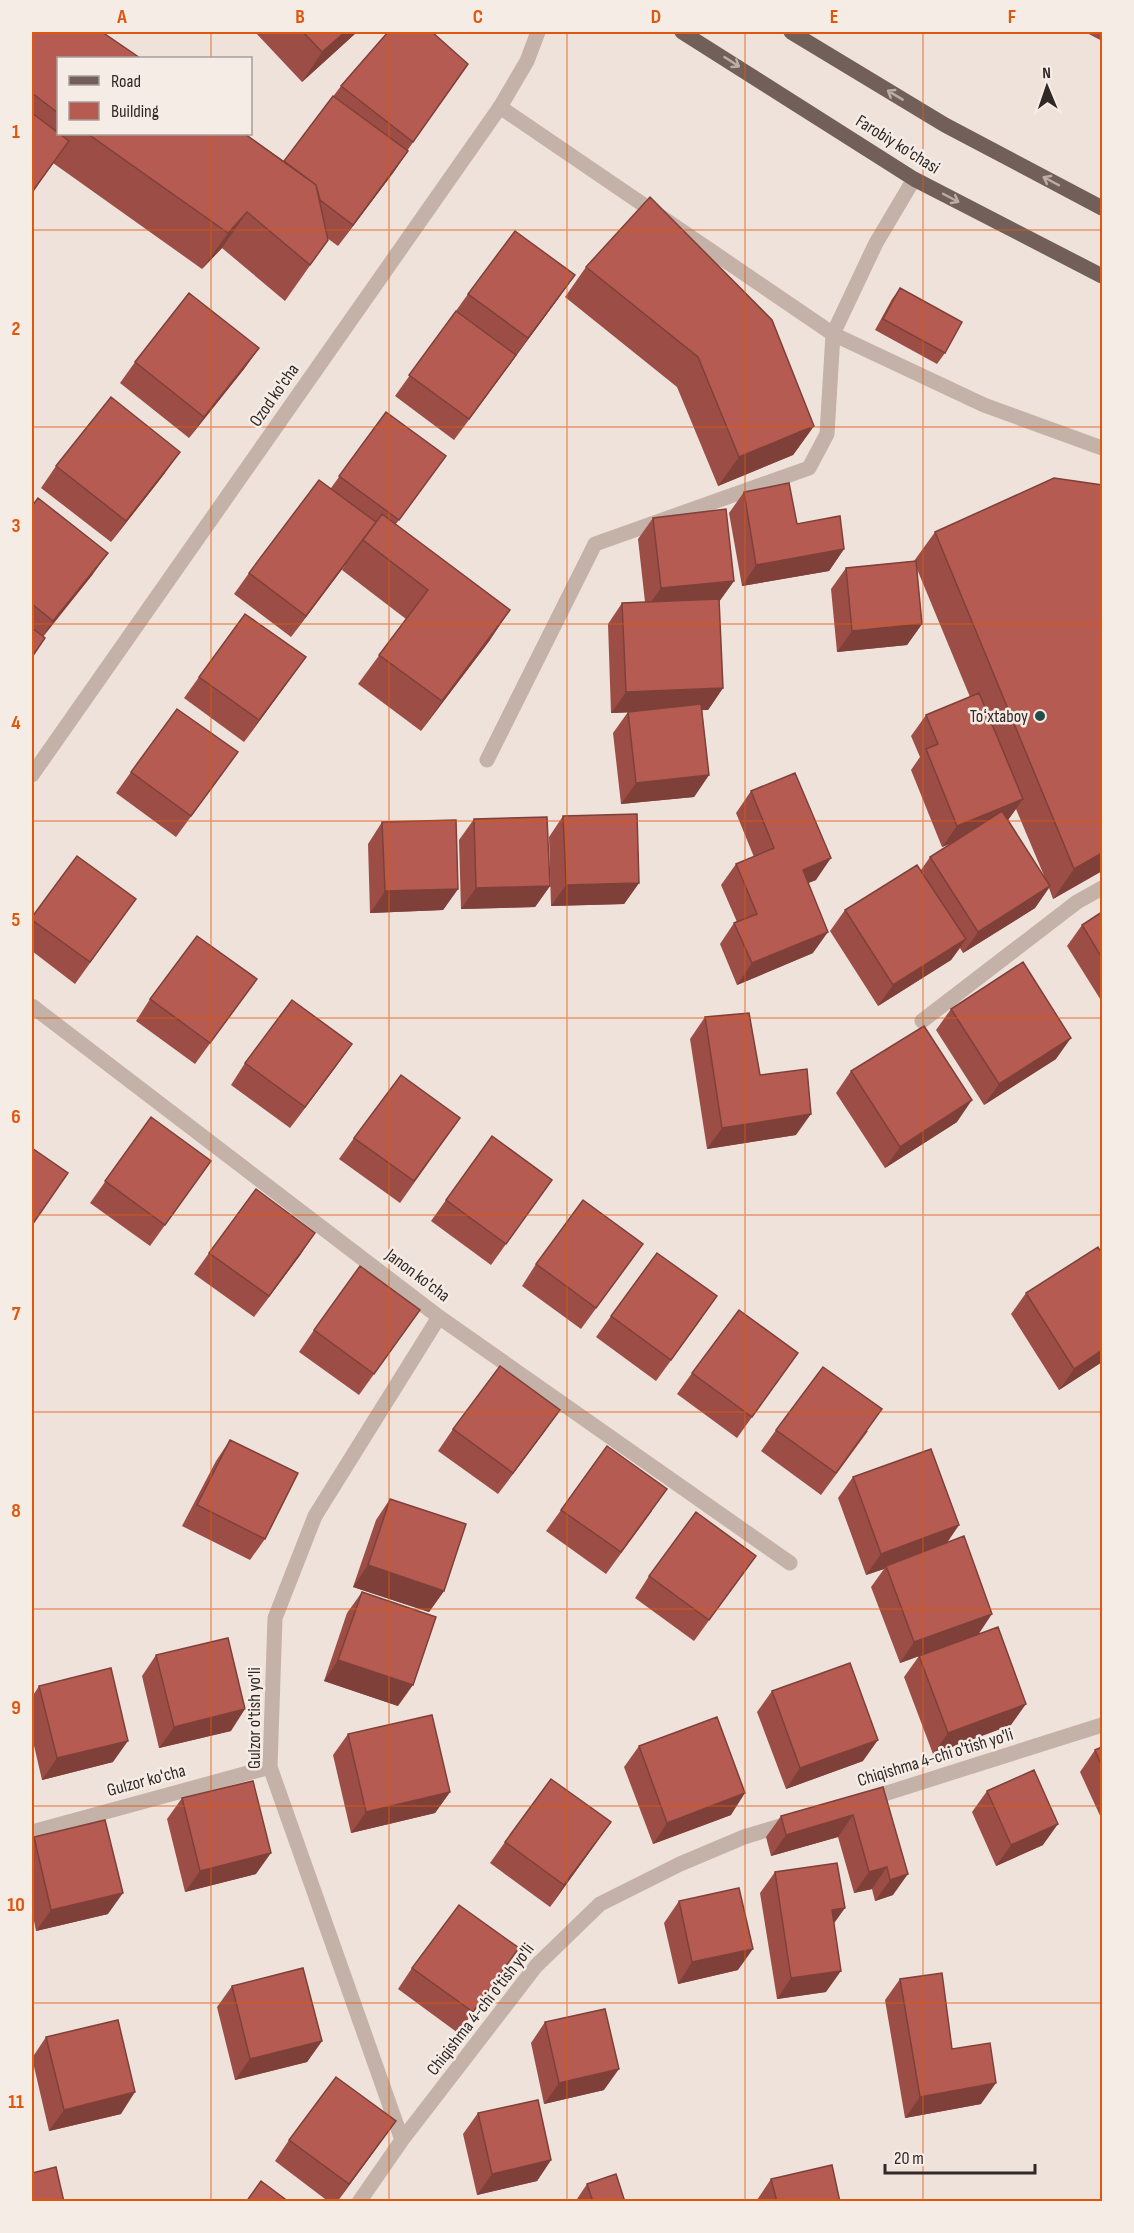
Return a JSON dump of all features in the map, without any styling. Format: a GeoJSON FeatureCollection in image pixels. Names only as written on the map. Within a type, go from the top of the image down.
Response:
{"type":"FeatureCollection","features":[{"type":"Feature","properties":{"kind":"main road","name":"Farobiy ko'chasi"},"geometry":{"type":"LineString","coordinates":[[682,32],[914,178],[1102,276]]}},
{"type":"Feature","properties":{"kind":"main road"},"geometry":{"type":"LineString","coordinates":[[791,32],[945,125],[1102,208]]}},
{"type":"Feature","properties":{"kind":"street","name":"Ozod ko'cha"},"geometry":{"type":"LineString","coordinates":[[32,775],[501,106],[527,61],[538,32]]}},
{"type":"Feature","properties":{"kind":"street"},"geometry":{"type":"LineString","coordinates":[[501,106],[833,333],[984,405],[1102,448]]}},
{"type":"Feature","properties":{"kind":"street"},"geometry":{"type":"LineString","coordinates":[[487,760],[595,544],[809,468],[827,434],[833,333],[876,243],[914,178]]}},
{"type":"Feature","properties":{"kind":"street"},"geometry":{"type":"LineString","coordinates":[[922,1021],[1077,902],[1102,888]]}},
{"type":"Feature","properties":{"kind":"street","name":"Janon ko'cha"},"geometry":{"type":"LineString","coordinates":[[32,1006],[439,1317],[789,1563]]}},
{"type":"Feature","properties":{"kind":"street","name":"Gulzor o'tish yo'li"},"geometry":{"type":"LineString","coordinates":[[402,2140],[270,1767],[275,1618],[315,1516],[439,1317]]}},
{"type":"Feature","properties":{"kind":"street","name":"Chiqishma 4-chi o'tish yo'li"},"geometry":{"type":"LineString","coordinates":[[856,1802],[1102,1725]]}},
{"type":"Feature","properties":{"kind":"street","name":"Gulzor ko'cha"},"geometry":{"type":"LineString","coordinates":[[32,1832],[270,1767]]}},
{"type":"Feature","properties":{"kind":"street","name":"Chiqishma 4-chi o'tish yo'li"},"geometry":{"type":"LineString","coordinates":[[359,2202],[402,2140],[536,1966],[600,1904],[680,1864],[744,1837],[800,1820]]}},
{"type":"Feature","properties":{"kind":"building"},"geometry":{"type":"Polygon","coordinates":[[[32,32],[102,32],[139,57],[57,57],[57,112],[32,93],[32,32]]]}},
{"type":"Feature","properties":{"kind":"building"},"geometry":{"type":"Polygon","coordinates":[[[303,32],[345,32],[322,52],[303,32]]]}},
{"type":"Feature","properties":{"kind":"building"},"geometry":{"type":"Polygon","coordinates":[[[388,32],[432,32],[468,64],[413,142],[341,86],[388,32]]]}},
{"type":"Feature","properties":{"kind":"building"},"geometry":{"type":"Polygon","coordinates":[[[333,96],[408,151],[353,225],[320,200],[316,185],[284,161],[333,96]]]}},
{"type":"Feature","properties":{"kind":"building"},"geometry":{"type":"Polygon","coordinates":[[[32,113],[57,132],[57,135],[61,135],[69,141],[32,192],[32,113]]]}},
{"type":"Feature","properties":{"kind":"building"},"geometry":{"type":"Polygon","coordinates":[[[89,135],[246,135],[316,185],[328,240],[310,265],[247,212],[228,233],[89,135]]]}},
{"type":"Feature","properties":{"kind":"building"},"geometry":{"type":"Polygon","coordinates":[[[650,197],[772,320],[814,426],[739,457],[698,357],[586,267],[650,197]]]}},
{"type":"Feature","properties":{"kind":"building"},"geometry":{"type":"Polygon","coordinates":[[[515,231],[575,275],[528,338],[468,294],[515,231]]]}},
{"type":"Feature","properties":{"kind":"building"},"geometry":{"type":"Polygon","coordinates":[[[900,288],[962,322],[945,353],[883,319],[900,288]]]}},
{"type":"Feature","properties":{"kind":"building"},"geometry":{"type":"Polygon","coordinates":[[[189,293],[259,348],[204,417],[135,362],[189,293]]]}},
{"type":"Feature","properties":{"kind":"building"},"geometry":{"type":"Polygon","coordinates":[[[456,311],[516,355],[469,419],[409,375],[456,311]]]}},
{"type":"Feature","properties":{"kind":"building"},"geometry":{"type":"Polygon","coordinates":[[[111,397],[180,452],[126,521],[56,466],[111,397]]]}},
{"type":"Feature","properties":{"kind":"building"},"geometry":{"type":"Polygon","coordinates":[[[386,412],[446,456],[399,520],[339,476],[386,412]]]}},
{"type":"Feature","properties":{"kind":"building","name":"Toʻxtaboy"},"geometry":{"type":"Polygon","coordinates":[[[1054,478],[1102,485],[1102,853],[1074,869],[935,532],[1054,478]]]}},
{"type":"Feature","properties":{"kind":"building"},"geometry":{"type":"Polygon","coordinates":[[[319,480],[376,522],[306,616],[249,573],[319,480]]]}},
{"type":"Feature","properties":{"kind":"building"},"geometry":{"type":"Polygon","coordinates":[[[789,483],[797,524],[840,516],[844,549],[756,565],[744,492],[789,483]]]}},
{"type":"Feature","properties":{"kind":"building"},"geometry":{"type":"Polygon","coordinates":[[[38,498],[108,553],[53,621],[32,604],[32,506],[38,498]]]}},
{"type":"Feature","properties":{"kind":"building"},"geometry":{"type":"Polygon","coordinates":[[[726,509],[734,581],[661,588],[653,518],[726,509]]]}},
{"type":"Feature","properties":{"kind":"building"},"geometry":{"type":"Polygon","coordinates":[[[382,514],[510,610],[442,701],[379,655],[428,590],[363,540],[382,514]]]}},
{"type":"Feature","properties":{"kind":"building"},"geometry":{"type":"Polygon","coordinates":[[[916,561],[922,624],[852,631],[846,568],[916,561]]]}},
{"type":"Feature","properties":{"kind":"building"},"geometry":{"type":"Polygon","coordinates":[[[719,599],[723,688],[626,692],[622,603],[719,599]]]}},
{"type":"Feature","properties":{"kind":"building"},"geometry":{"type":"Polygon","coordinates":[[[245,614],[306,657],[259,720],[199,677],[245,614]]]}},
{"type":"Feature","properties":{"kind":"building"},"geometry":{"type":"Polygon","coordinates":[[[32,628],[45,638],[32,657],[32,628]]]}},
{"type":"Feature","properties":{"kind":"building"},"geometry":{"type":"Polygon","coordinates":[[[979,693],[1023,799],[957,826],[926,749],[938,744],[926,715],[979,693]]]}},
{"type":"Feature","properties":{"kind":"building"},"geometry":{"type":"Polygon","coordinates":[[[701,704],[709,775],[636,783],[628,712],[701,704]]]}},
{"type":"Feature","properties":{"kind":"building"},"geometry":{"type":"Polygon","coordinates":[[[177,709],[238,752],[191,816],[131,772],[177,709]]]}},
{"type":"Feature","properties":{"kind":"building"},"geometry":{"type":"Polygon","coordinates":[[[795,773],[831,858],[803,870],[828,932],[752,963],[734,923],[757,914],[736,864],[774,848],[751,791],[795,773]]]}},
{"type":"Feature","properties":{"kind":"building"},"geometry":{"type":"Polygon","coordinates":[[[1002,811],[1050,886],[978,932],[930,857],[1002,811]]]}},
{"type":"Feature","properties":{"kind":"building"},"geometry":{"type":"Polygon","coordinates":[[[637,814],[639,883],[566,885],[563,816],[637,814]]]}},
{"type":"Feature","properties":{"kind":"building"},"geometry":{"type":"Polygon","coordinates":[[[547,817],[550,886],[476,888],[474,819],[547,817]]]}},
{"type":"Feature","properties":{"kind":"building"},"geometry":{"type":"Polygon","coordinates":[[[456,820],[458,889],[385,891],[382,822],[456,820]]]}},
{"type":"Feature","properties":{"kind":"building"},"geometry":{"type":"Polygon","coordinates":[[[77,856],[136,899],[90,962],[32,920],[77,856]]]}},
{"type":"Feature","properties":{"kind":"building"},"geometry":{"type":"Polygon","coordinates":[[[917,865],[966,939],[893,985],[845,910],[917,865]]]}},
{"type":"Feature","properties":{"kind":"building"},"geometry":{"type":"Polygon","coordinates":[[[1102,912],[1102,958],[1082,925],[1102,912]]]}},
{"type":"Feature","properties":{"kind":"building"},"geometry":{"type":"Polygon","coordinates":[[[197,936],[257,979],[210,1043],[150,999],[197,936]]]}},
{"type":"Feature","properties":{"kind":"building"},"geometry":{"type":"Polygon","coordinates":[[[1023,962],[1071,1038],[999,1084],[951,1009],[1023,962]]]}},
{"type":"Feature","properties":{"kind":"building"},"geometry":{"type":"Polygon","coordinates":[[[292,1000],[352,1044],[305,1107],[245,1063],[292,1000]]]}},
{"type":"Feature","properties":{"kind":"building"},"geometry":{"type":"Polygon","coordinates":[[[749,1013],[760,1075],[807,1069],[811,1114],[722,1128],[705,1017],[749,1013]]]}},
{"type":"Feature","properties":{"kind":"building"},"geometry":{"type":"Polygon","coordinates":[[[924,1026],[972,1100],[900,1147],[851,1071],[924,1026]]]}},
{"type":"Feature","properties":{"kind":"building"},"geometry":{"type":"Polygon","coordinates":[[[401,1075],[460,1118],[414,1181],[354,1138],[401,1075]]]}},
{"type":"Feature","properties":{"kind":"building"},"geometry":{"type":"Polygon","coordinates":[[[151,1117],[211,1161],[165,1225],[105,1181],[151,1117]]]}},
{"type":"Feature","properties":{"kind":"building"},"geometry":{"type":"Polygon","coordinates":[[[492,1136],[552,1180],[506,1244],[446,1200],[492,1136]]]}},
{"type":"Feature","properties":{"kind":"building"},"geometry":{"type":"Polygon","coordinates":[[[32,1148],[68,1173],[32,1225],[32,1148]]]}},
{"type":"Feature","properties":{"kind":"building"},"geometry":{"type":"Polygon","coordinates":[[[256,1189],[315,1233],[269,1296],[209,1253],[256,1189]]]}},
{"type":"Feature","properties":{"kind":"building"},"geometry":{"type":"Polygon","coordinates":[[[583,1200],[643,1244],[596,1308],[536,1264],[583,1200]]]}},
{"type":"Feature","properties":{"kind":"building"},"geometry":{"type":"Polygon","coordinates":[[[1098,1247],[1102,1254],[1102,1350],[1074,1369],[1026,1293],[1098,1247]]]}},
{"type":"Feature","properties":{"kind":"building"},"geometry":{"type":"Polygon","coordinates":[[[657,1253],[717,1296],[671,1360],[611,1316],[657,1253]]]}},
{"type":"Feature","properties":{"kind":"building"},"geometry":{"type":"Polygon","coordinates":[[[360,1266],[420,1310],[374,1374],[314,1330],[360,1266]]]}},
{"type":"Feature","properties":{"kind":"building"},"geometry":{"type":"Polygon","coordinates":[[[739,1310],[798,1353],[752,1417],[692,1373],[739,1310]]]}},
{"type":"Feature","properties":{"kind":"building"},"geometry":{"type":"Polygon","coordinates":[[[500,1366],[560,1410],[513,1473],[453,1429],[500,1366]]]}},
{"type":"Feature","properties":{"kind":"building"},"geometry":{"type":"Polygon","coordinates":[[[823,1367],[882,1409],[836,1473],[776,1430],[823,1367]]]}},
{"type":"Feature","properties":{"kind":"building"},"geometry":{"type":"Polygon","coordinates":[[[230,1440],[298,1473],[265,1539],[197,1505],[230,1440]]]}},
{"type":"Feature","properties":{"kind":"building"},"geometry":{"type":"Polygon","coordinates":[[[607,1446],[667,1489],[621,1552],[561,1510],[607,1446]]]}},
{"type":"Feature","properties":{"kind":"building"},"geometry":{"type":"Polygon","coordinates":[[[931,1449],[959,1525],[881,1554],[853,1477],[931,1449]]]}},
{"type":"Feature","properties":{"kind":"building"},"geometry":{"type":"Polygon","coordinates":[[[390,1499],[466,1524],[444,1591],[368,1565],[390,1499]]]}},
{"type":"Feature","properties":{"kind":"building"},"geometry":{"type":"Polygon","coordinates":[[[696,1512],[756,1556],[709,1620],[649,1576],[696,1512]]]}},
{"type":"Feature","properties":{"kind":"building"},"geometry":{"type":"Polygon","coordinates":[[[964,1536],[992,1614],[914,1642],[886,1566],[964,1536]]]}},
{"type":"Feature","properties":{"kind":"building"},"geometry":{"type":"Polygon","coordinates":[[[362,1592],[436,1617],[413,1685],[338,1660],[362,1592]]]}},
{"type":"Feature","properties":{"kind":"building"},"geometry":{"type":"Polygon","coordinates":[[[998,1627],[1026,1704],[948,1733],[919,1656],[998,1627]]]}},
{"type":"Feature","properties":{"kind":"building"},"geometry":{"type":"Polygon","coordinates":[[[228,1638],[245,1709],[174,1727],[156,1655],[228,1638]]]}},
{"type":"Feature","properties":{"kind":"building"},"geometry":{"type":"Polygon","coordinates":[[[850,1663],[878,1740],[800,1768],[772,1691],[850,1663]]]}},
{"type":"Feature","properties":{"kind":"building"},"geometry":{"type":"Polygon","coordinates":[[[111,1668],[128,1741],[57,1758],[39,1686],[111,1668]]]}},
{"type":"Feature","properties":{"kind":"building"},"geometry":{"type":"Polygon","coordinates":[[[432,1715],[450,1792],[366,1812],[348,1734],[432,1715]]]}},
{"type":"Feature","properties":{"kind":"building"},"geometry":{"type":"Polygon","coordinates":[[[717,1717],[745,1793],[667,1823],[639,1746],[717,1717]]]}},
{"type":"Feature","properties":{"kind":"building"},"geometry":{"type":"Polygon","coordinates":[[[1102,1747],[1102,1767],[1095,1750],[1102,1747]]]}},
{"type":"Feature","properties":{"kind":"building"},"geometry":{"type":"Polygon","coordinates":[[[1034,1770],[1058,1824],[1011,1845],[987,1791],[1034,1770]]]}},
{"type":"Feature","properties":{"kind":"building"},"geometry":{"type":"Polygon","coordinates":[[[551,1779],[611,1822],[564,1885],[505,1842],[551,1779]]]}},
{"type":"Feature","properties":{"kind":"building"},"geometry":{"type":"Polygon","coordinates":[[[253,1781],[271,1853],[200,1871],[182,1798],[253,1781]]]}},
{"type":"Feature","properties":{"kind":"building"},"geometry":{"type":"Polygon","coordinates":[[[883,1787],[908,1874],[890,1880],[887,1867],[869,1872],[853,1815],[786,1835],[781,1816],[883,1787]]]}},
{"type":"Feature","properties":{"kind":"building"},"geometry":{"type":"Polygon","coordinates":[[[105,1820],[123,1893],[51,1910],[34,1837],[105,1820]]]}},
{"type":"Feature","properties":{"kind":"building"},"geometry":{"type":"Polygon","coordinates":[[[837,1863],[845,1908],[832,1910],[841,1971],[791,1978],[775,1872],[837,1863]]]}},
{"type":"Feature","properties":{"kind":"building"},"geometry":{"type":"Polygon","coordinates":[[[739,1888],[753,1949],[692,1962],[679,1901],[739,1888]]]}},
{"type":"Feature","properties":{"kind":"building"},"geometry":{"type":"Polygon","coordinates":[[[459,1905],[519,1948],[473,2012],[412,1968],[459,1905]]]}},
{"type":"Feature","properties":{"kind":"building"},"geometry":{"type":"Polygon","coordinates":[[[303,1968],[322,2041],[250,2059],[232,1986],[303,1968]]]}},
{"type":"Feature","properties":{"kind":"building"},"geometry":{"type":"Polygon","coordinates":[[[942,1973],[952,2049],[990,2043],[996,2083],[920,2097],[900,1979],[942,1973]]]}},
{"type":"Feature","properties":{"kind":"building"},"geometry":{"type":"Polygon","coordinates":[[[605,2009],[619,2069],[559,2083],[545,2022],[605,2009]]]}},
{"type":"Feature","properties":{"kind":"building"},"geometry":{"type":"Polygon","coordinates":[[[118,2020],[135,2092],[64,2110],[46,2037],[118,2020]]]}},
{"type":"Feature","properties":{"kind":"building"},"geometry":{"type":"Polygon","coordinates":[[[336,2077],[396,2121],[349,2184],[289,2140],[336,2077]]]}},
{"type":"Feature","properties":{"kind":"building"},"geometry":{"type":"Polygon","coordinates":[[[538,2100],[551,2160],[492,2174],[478,2113],[538,2100]]]}},
{"type":"Feature","properties":{"kind":"building"},"geometry":{"type":"Polygon","coordinates":[[[832,2165],[840,2202],[777,2202],[771,2179],[832,2165]]]}},
{"type":"Feature","properties":{"kind":"building"},"geometry":{"type":"Polygon","coordinates":[[[56,2167],[64,2202],[32,2202],[32,2173],[56,2167]]]}},
{"type":"Feature","properties":{"kind":"building"},"geometry":{"type":"Polygon","coordinates":[[[616,2174],[625,2202],[593,2202],[587,2184],[616,2174]]]}},
{"type":"Feature","properties":{"kind":"building"},"geometry":{"type":"Polygon","coordinates":[[[261,2181],[289,2202],[246,2202],[261,2181]]]}},
{"type":"Feature","properties":{"kind":"place","name":"Toʻxtaboy"},"geometry":{"type":"Point","coordinates":[1040,716]}}]}
